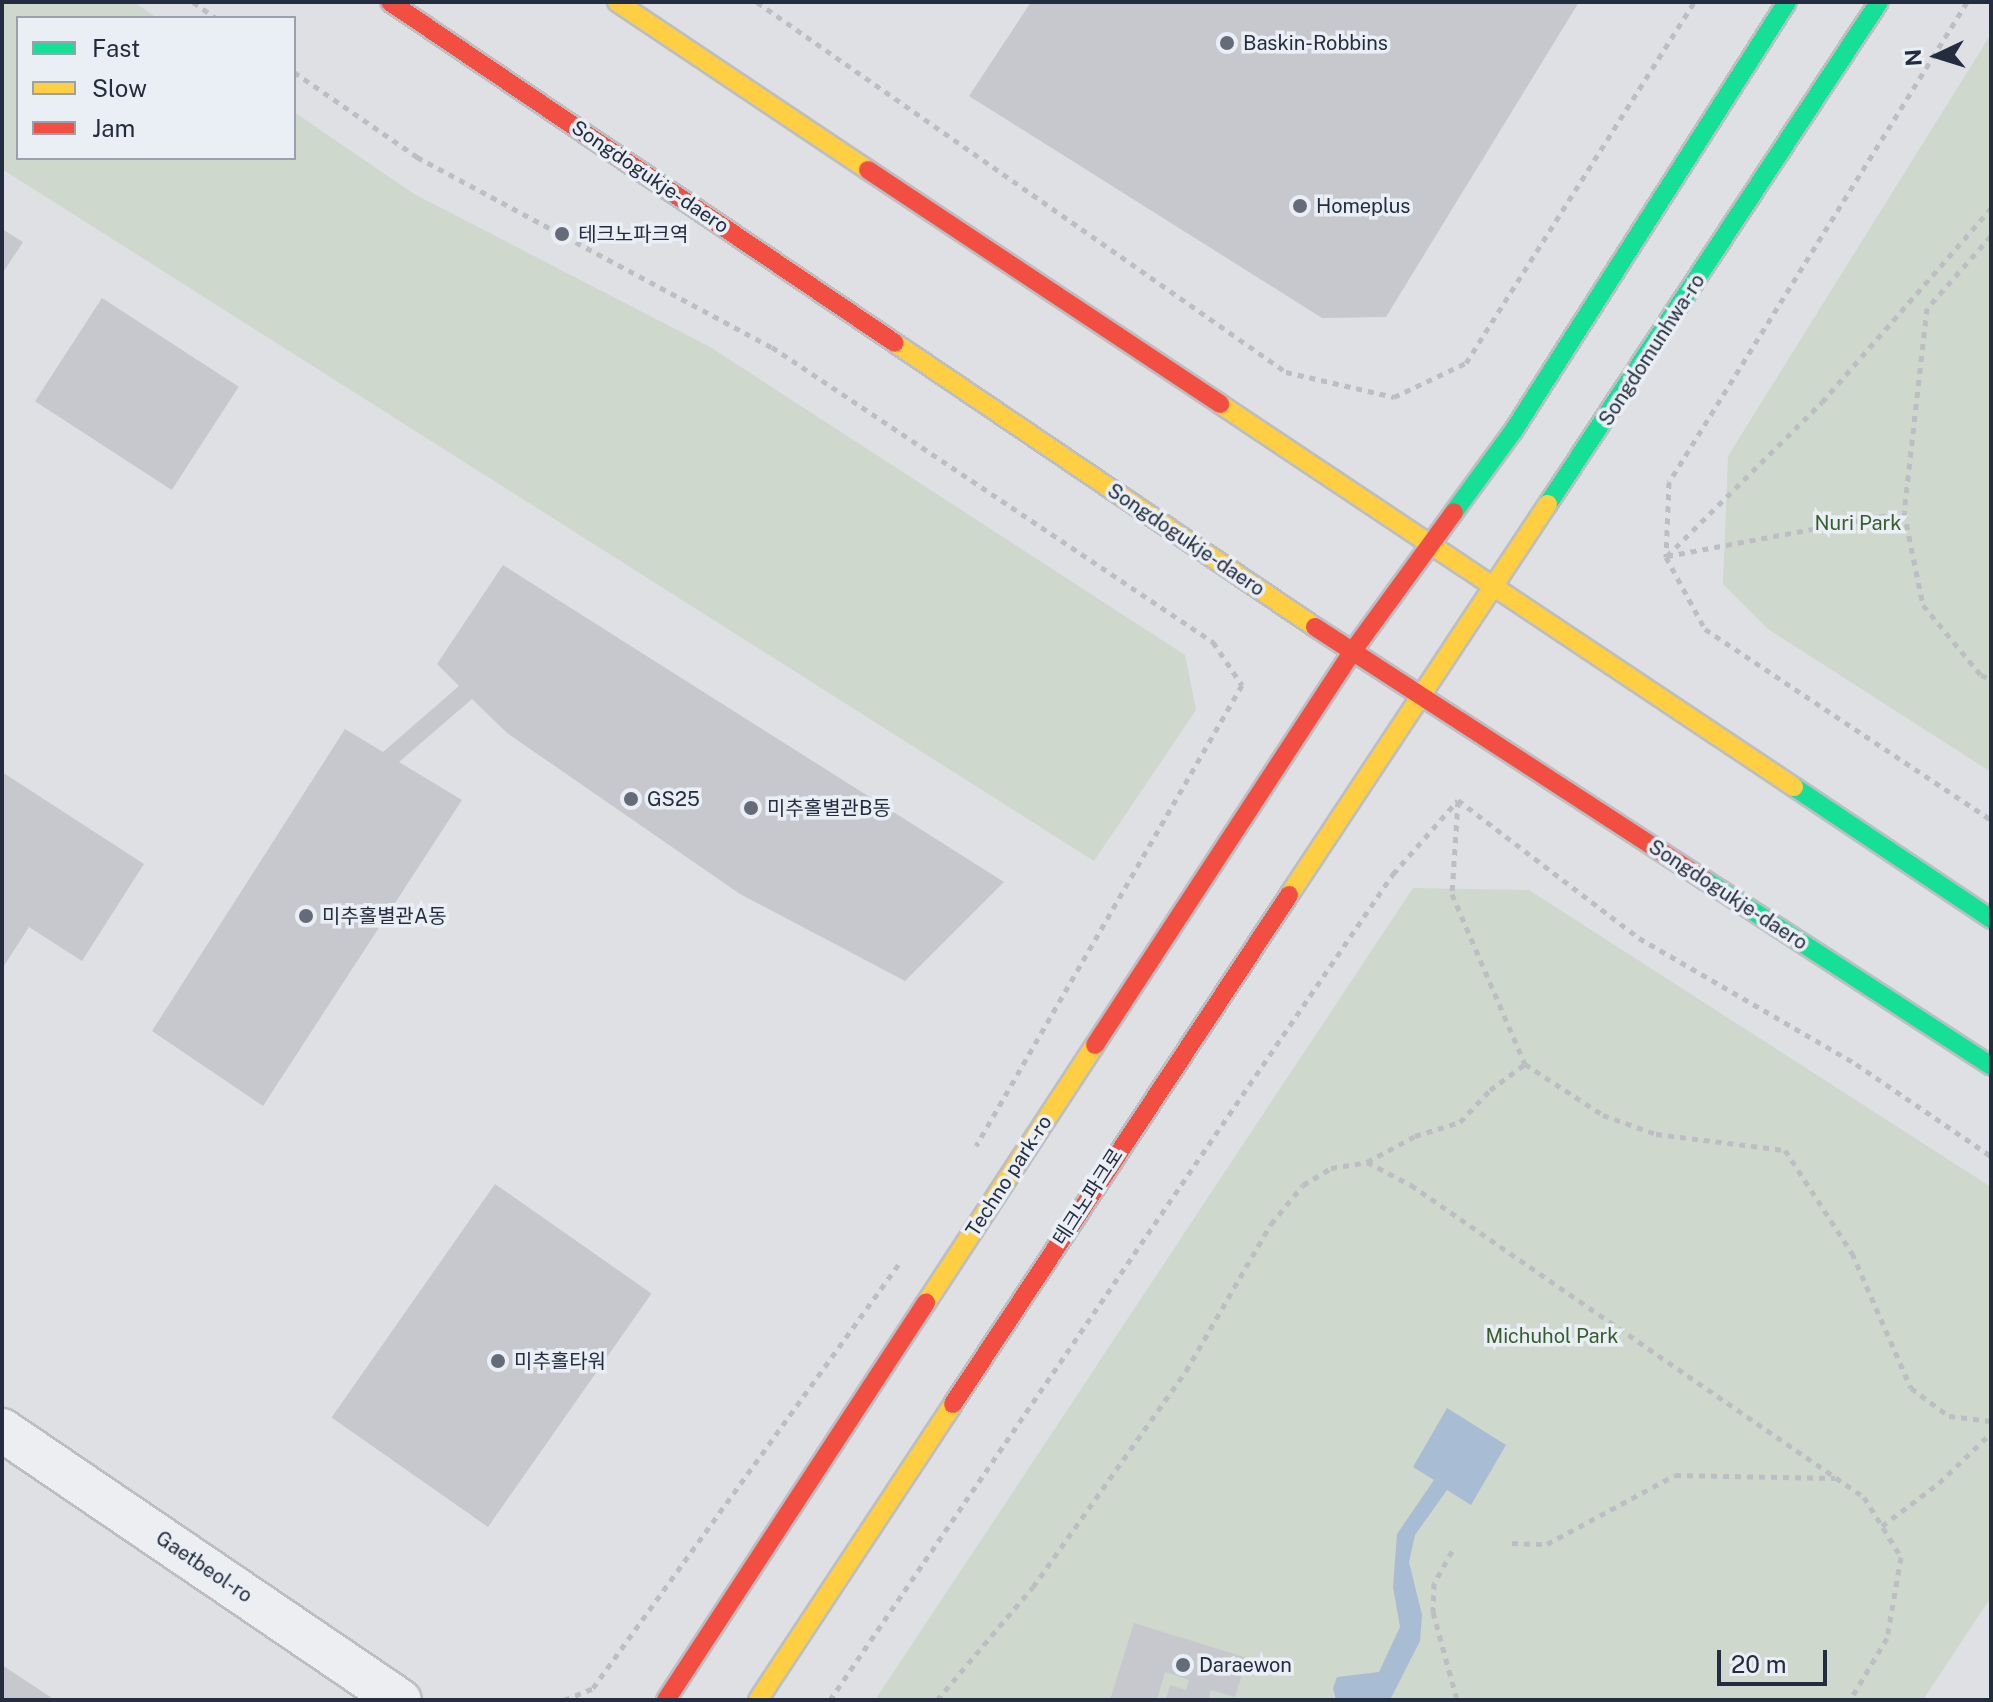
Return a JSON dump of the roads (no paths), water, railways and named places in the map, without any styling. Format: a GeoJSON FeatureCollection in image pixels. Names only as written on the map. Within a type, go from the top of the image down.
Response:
{"type":"FeatureCollection","features":[{"type":"Feature","properties":{"kind":"street","name":"Songdogukje-daero"},"geometry":{"type":"LineString","coordinates":[[390,2],[1352,652],[1991,1066]]}},
{"type":"Feature","properties":{"kind":"street"},"geometry":{"type":"LineString","coordinates":[[617,2],[1991,919]]}},
{"type":"Feature","properties":{"kind":"street"},"geometry":{"type":"LineString","coordinates":[[1352,652],[1514,430],[1787,2]]}},
{"type":"Feature","properties":{"kind":"street","name":"Songdomunhwa-ro"},"geometry":{"type":"LineString","coordinates":[[1418,694],[1496,588],[1879,2]]}},
{"type":"Feature","properties":{"kind":"street","name":"Techno park-ro"},"geometry":{"type":"LineString","coordinates":[[666,1700],[1352,652]]}},
{"type":"Feature","properties":{"kind":"street","name":"테크노파크로"},"geometry":{"type":"LineString","coordinates":[[758,1700],[1418,694]]}},
{"type":"Feature","properties":{"kind":"street","name":"Gaetbeol-ro"},"geometry":{"type":"LineString","coordinates":[[4,1435],[400,1700]]}},
{"type":"Feature","properties":{"kind":"water"},"geometry":{"type":"Polygon","coordinates":[[[1447,1408],[1506,1445],[1471,1505],[1447,1490],[1415,1535],[1409,1562],[1422,1615],[1420,1641],[1390,1700],[1336,1700],[1333,1688],[1337,1677],[1379,1672],[1400,1627],[1393,1587],[1397,1534],[1434,1480],[1413,1467],[1447,1408]]]}},
{"type":"Feature","properties":{"kind":"place","name":"Baskin-Robbins"},"geometry":{"type":"Point","coordinates":[1227,43]}},
{"type":"Feature","properties":{"kind":"place","name":"Homeplus"},"geometry":{"type":"Point","coordinates":[1300,206]}},
{"type":"Feature","properties":{"kind":"place","name":"테크노파크역"},"geometry":{"type":"Point","coordinates":[562,234]}},
{"type":"Feature","properties":{"kind":"place","name":"GS25"},"geometry":{"type":"Point","coordinates":[631,799]}},
{"type":"Feature","properties":{"kind":"place","name":"미추홀별관B동"},"geometry":{"type":"Point","coordinates":[751,808]}},
{"type":"Feature","properties":{"kind":"place","name":"미추홀별관A동"},"geometry":{"type":"Point","coordinates":[306,916]}},
{"type":"Feature","properties":{"kind":"place","name":"미추홀타워"},"geometry":{"type":"Point","coordinates":[498,1361]}},
{"type":"Feature","properties":{"kind":"place","name":"Daraewon"},"geometry":{"type":"Point","coordinates":[1183,1665]}},
{"type":"Feature","properties":{"kind":"park label","name":"Nuri Park"},"geometry":{"type":"Point","coordinates":[1858,523]}},
{"type":"Feature","properties":{"kind":"park label","name":"Michuhol Park"},"geometry":{"type":"Point","coordinates":[1552,1336]}}]}
